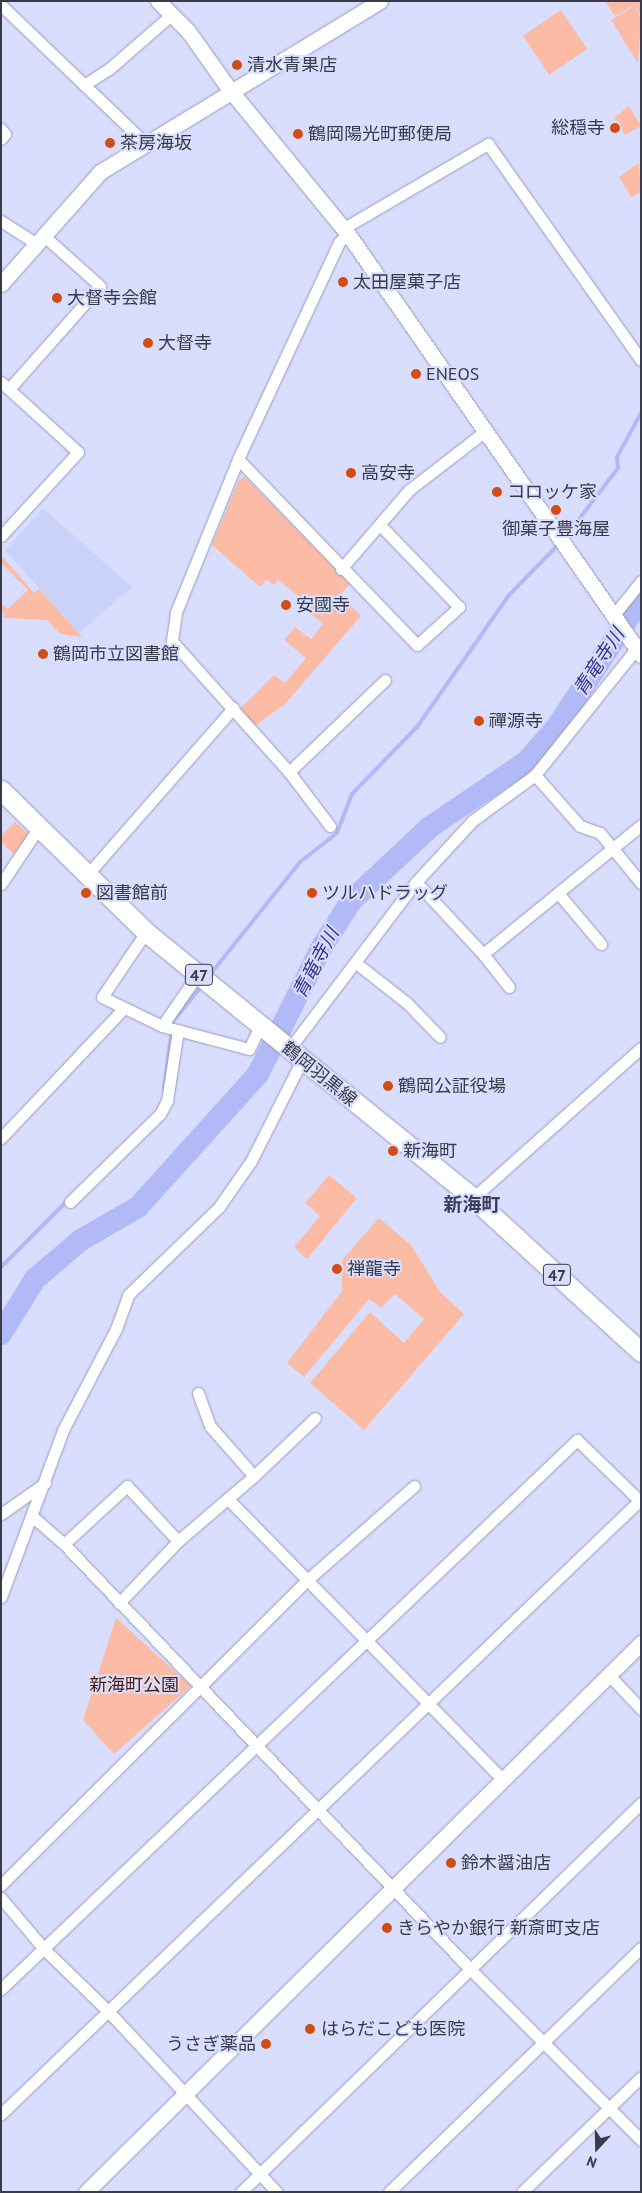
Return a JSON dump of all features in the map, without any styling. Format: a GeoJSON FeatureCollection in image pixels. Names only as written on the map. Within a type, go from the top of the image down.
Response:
{"type":"FeatureCollection","features":[{"type":"Feature","properties":{"kind":"main road","name":"鶴岡羽黒線"},"geometry":{"type":"LineString","coordinates":[[1,790],[146,932],[473,1198],[641,1352]]}},
{"type":"Feature","properties":{"kind":"street"},"geometry":{"type":"LineString","coordinates":[[158,1],[203,49],[230,90],[346,231],[638,652],[535,775],[472,821],[416,882],[296,1040]]}},
{"type":"Feature","properties":{"kind":"street"},"geometry":{"type":"LineString","coordinates":[[1,284],[100,172],[230,90],[380,1]]}},
{"type":"Feature","properties":{"kind":"street"},"geometry":{"type":"LineString","coordinates":[[1,5],[145,143]]}},
{"type":"Feature","properties":{"kind":"street"},"geometry":{"type":"LineString","coordinates":[[84,85],[109,69],[172,14]]}},
{"type":"Feature","properties":{"kind":"street"},"geometry":{"type":"LineString","coordinates":[[1,129],[5,134],[1,139]]}},
{"type":"Feature","properties":{"kind":"street"},"geometry":{"type":"LineString","coordinates":[[330,826],[289,772],[172,641],[176,612],[238,460],[338,242],[346,231],[488,144],[641,360]]}},
{"type":"Feature","properties":{"kind":"street"},"geometry":{"type":"LineString","coordinates":[[1,221],[40,240],[100,286],[5,386],[78,452],[1,536]]}},
{"type":"Feature","properties":{"kind":"street"},"geometry":{"type":"LineString","coordinates":[[341,569],[409,490],[484,432]]}},
{"type":"Feature","properties":{"kind":"street"},"geometry":{"type":"LineString","coordinates":[[238,460],[341,569],[417,645],[459,607],[380,524]]}},
{"type":"Feature","properties":{"kind":"street"},"geometry":{"type":"LineString","coordinates":[[613,616],[641,581]]}},
{"type":"Feature","properties":{"kind":"street"},"geometry":{"type":"LineString","coordinates":[[289,772],[385,680]]}},
{"type":"Feature","properties":{"kind":"street"},"geometry":{"type":"LineString","coordinates":[[87,875],[233,708]]}},
{"type":"Feature","properties":{"kind":"street"},"geometry":{"type":"LineString","coordinates":[[535,775],[580,826],[600,833],[641,883]]}},
{"type":"Feature","properties":{"kind":"street"},"geometry":{"type":"LineString","coordinates":[[483,954],[641,825]]}},
{"type":"Feature","properties":{"kind":"street"},"geometry":{"type":"LineString","coordinates":[[1,884],[39,827]]}},
{"type":"Feature","properties":{"kind":"street"},"geometry":{"type":"LineString","coordinates":[[416,882],[483,954],[509,987]]}},
{"type":"Feature","properties":{"kind":"street"},"geometry":{"type":"LineString","coordinates":[[558,893],[601,944]]}},
{"type":"Feature","properties":{"kind":"street"},"geometry":{"type":"LineString","coordinates":[[146,932],[102,997],[123,1009],[162,1026],[249,1049],[256,1022]]}},
{"type":"Feature","properties":{"kind":"street"},"geometry":{"type":"LineString","coordinates":[[356,963],[407,1003],[440,1037]]}},
{"type":"Feature","properties":{"kind":"street"},"geometry":{"type":"LineString","coordinates":[[162,1026],[198,974]]}},
{"type":"Feature","properties":{"kind":"street"},"geometry":{"type":"LineString","coordinates":[[1,1138],[123,1009]]}},
{"type":"Feature","properties":{"kind":"street"},"geometry":{"type":"LineString","coordinates":[[70,1202],[160,1114],[167,1102],[178,1030]]}},
{"type":"Feature","properties":{"kind":"street"},"geometry":{"type":"LineString","coordinates":[[473,1198],[641,1048]]}},
{"type":"Feature","properties":{"kind":"street"},"geometry":{"type":"LineString","coordinates":[[1,1597],[33,1517],[63,1430],[116,1329],[129,1294],[219,1207],[251,1161],[302,1060]]}},
{"type":"Feature","properties":{"kind":"street"},"geometry":{"type":"LineString","coordinates":[[198,1393],[210,1426],[254,1476]]}},
{"type":"Feature","properties":{"kind":"street"},"geometry":{"type":"LineString","coordinates":[[119,1603],[178,1541],[254,1476],[315,1418]]}},
{"type":"Feature","properties":{"kind":"street"},"geometry":{"type":"LineString","coordinates":[[1,1989],[45,1950],[256,1745],[577,1440],[640,1501],[430,1706],[1,2114]]}},
{"type":"Feature","properties":{"kind":"street"},"geometry":{"type":"LineString","coordinates":[[1,1514],[45,1483]]}},
{"type":"Feature","properties":{"kind":"street"},"geometry":{"type":"LineString","coordinates":[[64,1544],[127,1486],[178,1541]]}},
{"type":"Feature","properties":{"kind":"street"},"geometry":{"type":"LineString","coordinates":[[1,1885],[201,1688],[306,1581],[414,1486]]}},
{"type":"Feature","properties":{"kind":"street"},"geometry":{"type":"LineString","coordinates":[[228,1499],[306,1581],[501,1778]]}},
{"type":"Feature","properties":{"kind":"street"},"geometry":{"type":"LineString","coordinates":[[33,1517],[64,1544],[470,1969],[641,2140]]}},
{"type":"Feature","properties":{"kind":"street"},"geometry":{"type":"LineString","coordinates":[[86,2192],[501,1778],[641,1644]]}},
{"type":"Feature","properties":{"kind":"street"},"geometry":{"type":"LineString","coordinates":[[609,1675],[641,1709]]}},
{"type":"Feature","properties":{"kind":"street"},"geometry":{"type":"LineString","coordinates":[[241,2192],[641,1803]]}},
{"type":"Feature","properties":{"kind":"street"},"geometry":{"type":"LineString","coordinates":[[1,1898],[45,1950],[108,2011],[183,2094],[277,2192]]}},
{"type":"Feature","properties":{"kind":"street"},"geometry":{"type":"LineString","coordinates":[[389,2192],[641,1948]]}},
{"type":"Feature","properties":{"kind":"street"},"geometry":{"type":"LineString","coordinates":[[522,2192],[641,2077]]}},
{"type":"Feature","properties":{"kind":"shaded area"},"geometry":{"type":"Polygon","coordinates":[[[43,508],[132,587],[79,633],[5,550],[43,508]]]}},
{"type":"Feature","properties":{"kind":"green space"},"geometry":{"type":"Polygon","coordinates":[[[605,1],[641,1],[641,16],[634,5],[615,16],[605,1]]]}},
{"type":"Feature","properties":{"kind":"green space"},"geometry":{"type":"Polygon","coordinates":[[[634,6],[641,18],[638,63],[611,20],[634,6]]]}},
{"type":"Feature","properties":{"kind":"green space"},"geometry":{"type":"Polygon","coordinates":[[[561,10],[587,49],[549,75],[523,36],[561,10]]]}},
{"type":"Feature","properties":{"kind":"green space"},"geometry":{"type":"Polygon","coordinates":[[[629,106],[641,126],[625,135],[614,118],[629,106]]]}},
{"type":"Feature","properties":{"kind":"green space"},"geometry":{"type":"Polygon","coordinates":[[[639,163],[641,192],[631,197],[619,177],[639,163]]]}},
{"type":"Feature","properties":{"kind":"green space","name":"安國寺"},"geometry":{"type":"Polygon","coordinates":[[[245,477],[350,584],[340,594],[361,616],[285,704],[255,726],[240,709],[274,675],[285,683],[306,658],[284,640],[295,627],[311,639],[323,624],[303,607],[306,602],[278,580],[274,585],[266,580],[260,587],[212,545],[239,480],[245,477]]]}},
{"type":"Feature","properties":{"kind":"green space"},"geometry":{"type":"Polygon","coordinates":[[[1,555],[34,593],[39,589],[82,637],[60,634],[47,620],[4,618],[1,603],[8,609],[28,590],[1,563],[1,555]]]}},
{"type":"Feature","properties":{"kind":"green space"},"geometry":{"type":"Polygon","coordinates":[[[15,822],[31,836],[16,856],[1,842],[1,836],[15,822]]]}},
{"type":"Feature","properties":{"kind":"green space"},"geometry":{"type":"Polygon","coordinates":[[[329,1175],[357,1198],[307,1259],[294,1247],[320,1216],[305,1203],[329,1175]]]}},
{"type":"Feature","properties":{"kind":"green space"},"geometry":{"type":"Polygon","coordinates":[[[379,1218],[411,1245],[441,1293],[464,1314],[364,1430],[310,1383],[370,1312],[404,1343],[424,1319],[395,1294],[381,1308],[369,1299],[304,1377],[287,1363],[342,1291],[342,1260],[379,1218]]]}},
{"type":"Feature","properties":{"kind":"green space","name":"新海町公園"},"geometry":{"type":"Polygon","coordinates":[[[116,1618],[191,1686],[114,1754],[83,1720],[116,1618]]]}},
{"type":"Feature","properties":{"kind":"waterway"},"geometry":{"type":"LineString","coordinates":[[564,539],[618,468],[617,457],[641,413]]}},
{"type":"Feature","properties":{"kind":"waterway"},"geometry":{"type":"LineString","coordinates":[[209,976],[300,862],[337,833],[352,794],[417,727],[509,595],[559,544]]}},
{"type":"Feature","properties":{"kind":"waterway","name":"青竜寺川"},"geometry":{"type":"LineString","coordinates":[[1,1334],[35,1279],[81,1240],[138,1207],[258,1074],[323,945],[352,900],[430,827],[526,762],[556,728],[641,599]]}},
{"type":"Feature","properties":{"kind":"waterway"},"geometry":{"type":"LineString","coordinates":[[164,1088],[173,1021],[202,986]]}},
{"type":"Feature","properties":{"kind":"waterway"},"geometry":{"type":"LineString","coordinates":[[1,1267],[67,1201]]}},
{"type":"Feature","properties":{"kind":"place","name":"清水青果店"},"geometry":{"type":"Point","coordinates":[237,65]}},
{"type":"Feature","properties":{"kind":"place","name":"総穏寺"},"geometry":{"type":"Point","coordinates":[615,128]}},
{"type":"Feature","properties":{"kind":"place","name":"鶴岡陽光町郵便局"},"geometry":{"type":"Point","coordinates":[298,134]}},
{"type":"Feature","properties":{"kind":"place","name":"茶房海坂"},"geometry":{"type":"Point","coordinates":[110,143]}},
{"type":"Feature","properties":{"kind":"place","name":"太田屋菓子店"},"geometry":{"type":"Point","coordinates":[343,282]}},
{"type":"Feature","properties":{"kind":"place","name":"大督寺会館"},"geometry":{"type":"Point","coordinates":[57,298]}},
{"type":"Feature","properties":{"kind":"place","name":"大督寺"},"geometry":{"type":"Point","coordinates":[148,343]}},
{"type":"Feature","properties":{"kind":"place","name":"ENEOS"},"geometry":{"type":"Point","coordinates":[416,374]}},
{"type":"Feature","properties":{"kind":"place","name":"高安寺"},"geometry":{"type":"Point","coordinates":[351,473]}},
{"type":"Feature","properties":{"kind":"place","name":"コロッケ家"},"geometry":{"type":"Point","coordinates":[497,492]}},
{"type":"Feature","properties":{"kind":"place","name":"御菓子豊海屋"},"geometry":{"type":"Point","coordinates":[556,510]}},
{"type":"Feature","properties":{"kind":"place","name":"安國寺"},"geometry":{"type":"Point","coordinates":[286,605]}},
{"type":"Feature","properties":{"kind":"place","name":"鶴岡市立図書館"},"geometry":{"type":"Point","coordinates":[43,654]}},
{"type":"Feature","properties":{"kind":"place","name":"禪源寺"},"geometry":{"type":"Point","coordinates":[479,721]}},
{"type":"Feature","properties":{"kind":"place","name":"図書館前"},"geometry":{"type":"Point","coordinates":[86,893]}},
{"type":"Feature","properties":{"kind":"place","name":"ツルハドラッグ"},"geometry":{"type":"Point","coordinates":[312,893]}},
{"type":"Feature","properties":{"kind":"place","name":"鶴岡公証役場"},"geometry":{"type":"Point","coordinates":[388,1086]}},
{"type":"Feature","properties":{"kind":"place","name":"新海町"},"geometry":{"type":"Point","coordinates":[393,1151]}},
{"type":"Feature","properties":{"kind":"place","name":"禅龍寺"},"geometry":{"type":"Point","coordinates":[337,1269]}},
{"type":"Feature","properties":{"kind":"place","name":"鈴木醤油店"},"geometry":{"type":"Point","coordinates":[451,1863]}},
{"type":"Feature","properties":{"kind":"place","name":"きらやか銀行 新斎町支店"},"geometry":{"type":"Point","coordinates":[387,1928]}},
{"type":"Feature","properties":{"kind":"place","name":"はらだこども医院"},"geometry":{"type":"Point","coordinates":[310,2029]}},
{"type":"Feature","properties":{"kind":"place","name":"うさぎ薬品"},"geometry":{"type":"Point","coordinates":[266,2044]}},
{"type":"Feature","properties":{"kind":"district","name":"新海町"},"geometry":{"type":"Point","coordinates":[472,1205]}}]}
